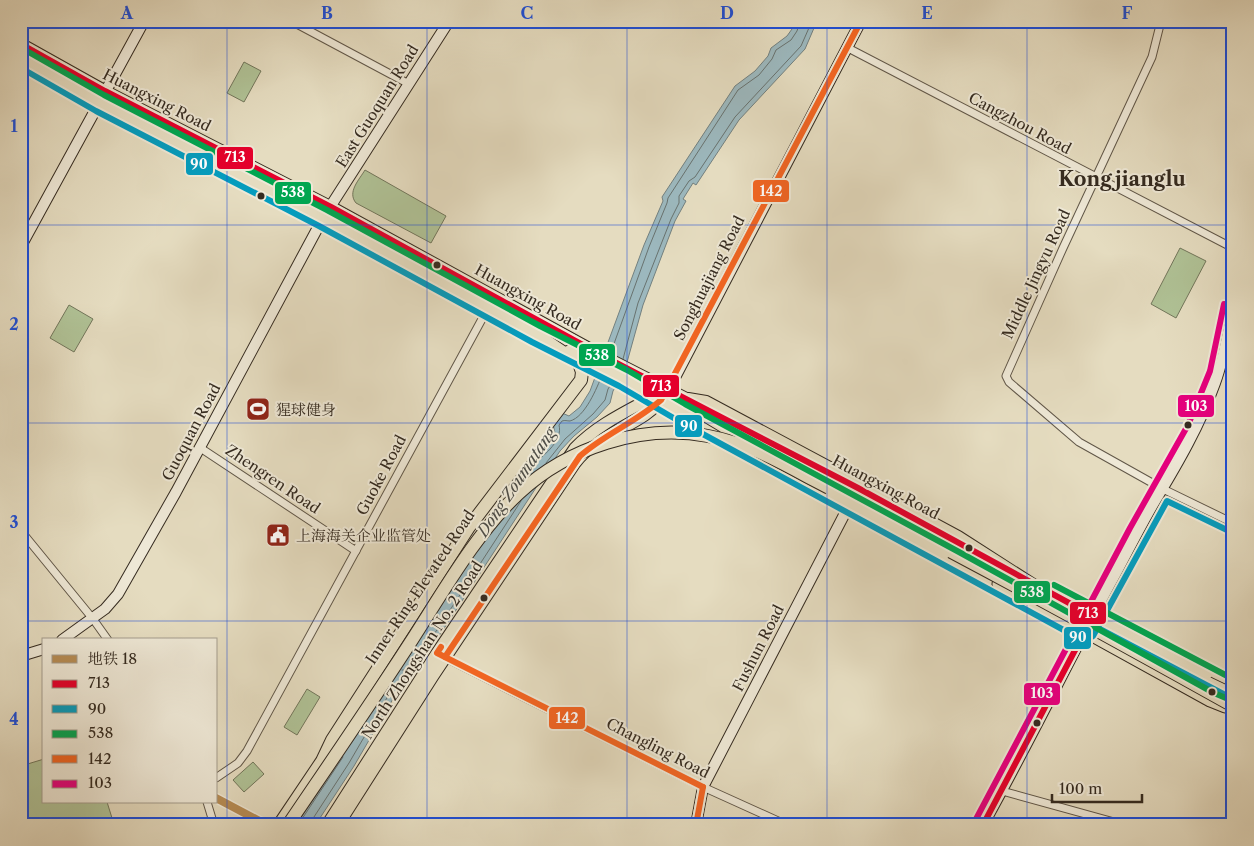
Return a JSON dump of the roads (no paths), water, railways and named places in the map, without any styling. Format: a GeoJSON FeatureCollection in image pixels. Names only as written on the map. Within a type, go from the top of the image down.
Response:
{"type":"FeatureCollection","features":[{"type":"Feature","properties":{"kind":"highway"},"geometry":{"type":"LineString","coordinates":[[322,761],[332,740],[450,555],[580,380],[581,366],[574,358],[536,334]]}},
{"type":"Feature","properties":{"kind":"highway"},"geometry":{"type":"LineString","coordinates":[[688,399],[706,402],[895,503],[965,542],[1061,603]]}},
{"type":"Feature","properties":{"kind":"highway"},"geometry":{"type":"LineString","coordinates":[[681,412],[709,434],[926,548],[996,576]]}},
{"type":"Feature","properties":{"kind":"highway","name":"Inner Ring Elevated Road"},"geometry":{"type":"LineString","coordinates":[[279,825],[470,539],[511,490],[549,460],[570,448],[598,437],[652,426],[694,427],[734,434],[770,448],[1233,695]]}},
{"type":"Feature","properties":{"kind":"highway","name":"Inner Ring Elevated Road"},"geometry":{"type":"LineString","coordinates":[[288,825],[450,582],[495,518],[519,493],[548,469],[575,455],[616,439],[640,435],[676,434],[708,436],[749,448],[768,456],[996,576],[1233,706]]}},
{"type":"Feature","properties":{"kind":"main road","name":"Huangxing Road"},"geometry":{"type":"LineString","coordinates":[[21,44],[106,91],[331,207],[624,373],[681,412],[1210,700],[1233,710]]}},
{"type":"Feature","properties":{"kind":"main road","name":"Huangxing Road"},"geometry":{"type":"LineString","coordinates":[[21,58],[100,103],[323,218],[536,334],[600,360]]}},
{"type":"Feature","properties":{"kind":"main road","name":"Huangxing Road"},"geometry":{"type":"LineString","coordinates":[[624,373],[668,389],[688,399],[1233,689]]}},
{"type":"Feature","properties":{"kind":"main road","name":"North Zhongshan No. 2 Road"},"geometry":{"type":"LineString","coordinates":[[327,825],[441,655],[575,448],[603,424],[658,398],[668,389]]}},
{"type":"Feature","properties":{"kind":"main road","name":"North Zhongshan No. 2 Road"},"geometry":{"type":"LineString","coordinates":[[338,825],[441,655]]}},
{"type":"Feature","properties":{"kind":"street"},"geometry":{"type":"LineString","coordinates":[[21,246],[144,21]]}},
{"type":"Feature","properties":{"kind":"street"},"geometry":{"type":"LineString","coordinates":[[291,21],[409,84]]}},
{"type":"Feature","properties":{"kind":"street","name":"East Guoquan Road"},"geometry":{"type":"LineString","coordinates":[[323,218],[449,21]]}},
{"type":"Feature","properties":{"kind":"street","name":"Songhuajiang Road"},"geometry":{"type":"LineString","coordinates":[[668,389],[862,21]]}},
{"type":"Feature","properties":{"kind":"street","name":"Middle Jingyu Road"},"geometry":{"type":"LineString","coordinates":[[1161,21],[1152,57],[1006,376],[1008,382],[1079,442],[1163,489]]}},
{"type":"Feature","properties":{"kind":"street","name":"Cangzhou Road"},"geometry":{"type":"LineString","coordinates":[[848,48],[1233,248]]}},
{"type":"Feature","properties":{"kind":"street","name":"Guoquan Road"},"geometry":{"type":"LineString","coordinates":[[65,638],[105,610],[118,594],[323,218]]}},
{"type":"Feature","properties":{"kind":"street"},"geometry":{"type":"LineString","coordinates":[[983,825],[1093,616],[1196,428],[1215,384],[1224,352],[1233,306]]}},
{"type":"Feature","properties":{"kind":"street","name":"Guoke Road"},"geometry":{"type":"LineString","coordinates":[[218,777],[238,763],[247,751],[488,308]]}},
{"type":"Feature","properties":{"kind":"street","name":"Zhengren Road"},"geometry":{"type":"LineString","coordinates":[[199,447],[356,551]]}},
{"type":"Feature","properties":{"kind":"street","name":"Fushun Road"},"geometry":{"type":"LineString","coordinates":[[696,825],[703,787],[858,488]]}},
{"type":"Feature","properties":{"kind":"street"},"geometry":{"type":"LineString","coordinates":[[1163,489],[1233,523]]}},
{"type":"Feature","properties":{"kind":"street"},"geometry":{"type":"LineString","coordinates":[[21,531],[107,638]]}},
{"type":"Feature","properties":{"kind":"street"},"geometry":{"type":"LineString","coordinates":[[21,656],[42,650]]}},
{"type":"Feature","properties":{"kind":"street","name":"Changling Road"},"geometry":{"type":"LineString","coordinates":[[441,655],[703,787],[787,825]]}},
{"type":"Feature","properties":{"kind":"street"},"geometry":{"type":"LineString","coordinates":[[1002,791],[1126,825]]}},
{"type":"Feature","properties":{"kind":"street"},"geometry":{"type":"LineString","coordinates":[[208,804],[214,825]]}},
{"type":"Feature","properties":{"kind":"water","name":"Dong Zoumatang"},"geometry":{"type":"Polygon","coordinates":[[[795,21],[817,21],[805,49],[739,120],[696,185],[693,183],[683,199],[686,201],[675,221],[643,305],[624,373],[613,391],[610,403],[560,451],[441,633],[404,680],[354,766],[318,821],[314,825],[290,825],[530,460],[539,454],[555,433],[553,424],[562,413],[569,416],[580,407],[590,391],[644,245],[663,201],[662,197],[735,86],[755,71],[768,56],[771,48],[787,36],[795,21]]]}},
{"type":"Feature","properties":{"kind":"metro line","name":"18"},"geometry":{"type":"LineString","coordinates":[[218,799],[267,825]]}},
{"type":"Feature","properties":{"kind":"place","name":"猩球健身"},"geometry":{"type":"Point","coordinates":[258,409]}},
{"type":"Feature","properties":{"kind":"place","name":"上海海关企业监管处"},"geometry":{"type":"Point","coordinates":[278,535]}},
{"type":"Feature","properties":{"kind":"district","name":"Kongjianglu"},"geometry":{"type":"Point","coordinates":[1122,179]}}]}
